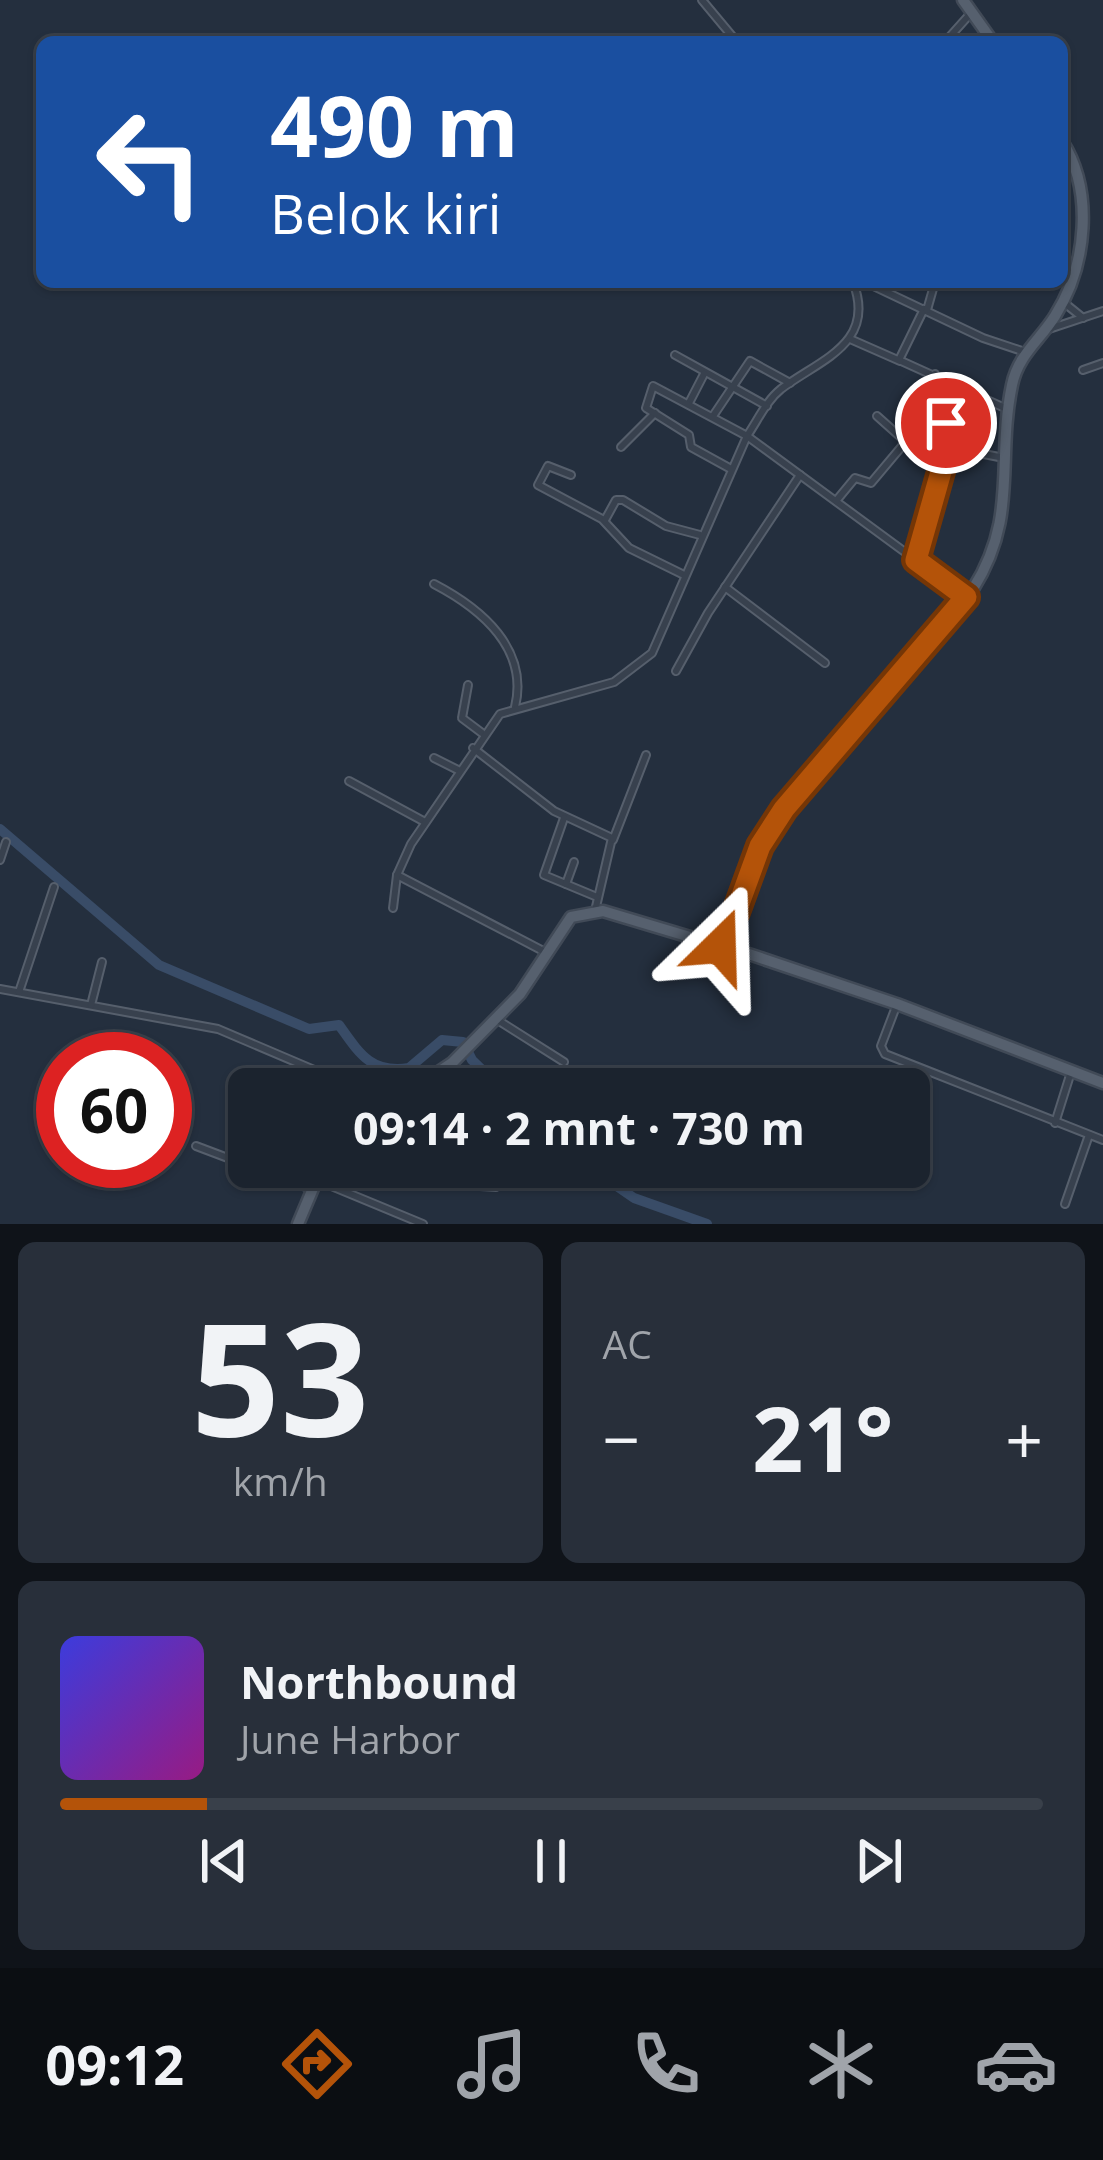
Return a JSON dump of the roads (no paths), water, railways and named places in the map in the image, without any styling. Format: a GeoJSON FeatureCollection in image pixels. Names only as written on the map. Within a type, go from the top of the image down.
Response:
{"type":"FeatureCollection","features":[{"type":"Feature","properties":{"kind":"main road"},"geometry":{"type":"LineString","coordinates":[[963,0],[989,36]]}},
{"type":"Feature","properties":{"kind":"main road"},"geometry":{"type":"LineString","coordinates":[[1068,150],[1083,193],[1082,226],[1068,279]]}},
{"type":"Feature","properties":{"kind":"main road"},"geometry":{"type":"LineString","coordinates":[[726,938],[760,846],[784,809],[966,597],[999,542],[1011,385],[1025,352],[1043,332],[1066,288]]}},
{"type":"Feature","properties":{"kind":"main road"},"geometry":{"type":"LineString","coordinates":[[444,1068],[496,1019],[565,922],[596,911],[700,940],[726,938],[748,957],[897,1004],[1103,1083]]}},
{"type":"Feature","properties":{"kind":"main road"},"geometry":{"type":"LineString","coordinates":[[298,1224],[312,1188]]}},
{"type":"Feature","properties":{"kind":"street"},"geometry":{"type":"LineString","coordinates":[[702,0],[732,36]]}},
{"type":"Feature","properties":{"kind":"street"},"geometry":{"type":"LineString","coordinates":[[950,36],[971,12]]}},
{"type":"Feature","properties":{"kind":"street"},"geometry":{"type":"LineString","coordinates":[[393,908],[398,875],[482,734],[514,707],[606,685],[652,653],[700,535],[766,406],[790,383],[835,358],[850,339],[855,288]]}},
{"type":"Feature","properties":{"kind":"street"},"geometry":{"type":"LineString","coordinates":[[878,288],[1025,352]]}},
{"type":"Feature","properties":{"kind":"street"},"geometry":{"type":"LineString","coordinates":[[900,361],[933,288]]}},
{"type":"Feature","properties":{"kind":"street"},"geometry":{"type":"LineString","coordinates":[[1062,302],[1082,318]]}},
{"type":"Feature","properties":{"kind":"street"},"geometry":{"type":"LineString","coordinates":[[1043,332],[1103,310]]}},
{"type":"Feature","properties":{"kind":"street"},"geometry":{"type":"LineString","coordinates":[[850,339],[1010,410]]}},
{"type":"Feature","properties":{"kind":"street"},"geometry":{"type":"LineString","coordinates":[[675,355],[766,406]]}},
{"type":"Feature","properties":{"kind":"street"},"geometry":{"type":"LineString","coordinates":[[713,416],[752,361],[790,383]]}},
{"type":"Feature","properties":{"kind":"street"},"geometry":{"type":"LineString","coordinates":[[1083,370],[1103,363]]}},
{"type":"Feature","properties":{"kind":"street"},"geometry":{"type":"LineString","coordinates":[[689,403],[705,373]]}},
{"type":"Feature","properties":{"kind":"street"},"geometry":{"type":"LineString","coordinates":[[836,501],[855,478],[871,483],[908,440],[935,374]]}},
{"type":"Feature","properties":{"kind":"street"},"geometry":{"type":"LineString","coordinates":[[731,469],[692,447],[689,435],[644,405],[655,385],[750,438],[966,597]]}},
{"type":"Feature","properties":{"kind":"street"},"geometry":{"type":"LineString","coordinates":[[935,445],[957,402]]}},
{"type":"Feature","properties":{"kind":"street"},"geometry":{"type":"LineString","coordinates":[[621,447],[656,413]]}},
{"type":"Feature","properties":{"kind":"street"},"geometry":{"type":"LineString","coordinates":[[877,416],[908,440],[1008,459]]}},
{"type":"Feature","properties":{"kind":"street"},"geometry":{"type":"LineString","coordinates":[[916,560],[948,447]]}},
{"type":"Feature","properties":{"kind":"street"},"geometry":{"type":"LineString","coordinates":[[571,475],[548,466],[538,484],[605,520],[629,548],[684,574]]}},
{"type":"Feature","properties":{"kind":"street"},"geometry":{"type":"LineString","coordinates":[[676,671],[724,587],[800,475]]}},
{"type":"Feature","properties":{"kind":"street"},"geometry":{"type":"LineString","coordinates":[[605,520],[618,500],[666,526],[700,535]]}},
{"type":"Feature","properties":{"kind":"street"},"geometry":{"type":"LineString","coordinates":[[434,584],[499,634],[521,678],[514,707]]}},
{"type":"Feature","properties":{"kind":"street"},"geometry":{"type":"LineString","coordinates":[[724,587],[825,662]]}},
{"type":"Feature","properties":{"kind":"street"},"geometry":{"type":"LineString","coordinates":[[468,685],[461,700],[463,720],[482,734]]}},
{"type":"Feature","properties":{"kind":"street"},"geometry":{"type":"LineString","coordinates":[[472,748],[564,818],[613,840]]}},
{"type":"Feature","properties":{"kind":"street"},"geometry":{"type":"LineString","coordinates":[[596,911],[613,840],[646,755]]}},
{"type":"Feature","properties":{"kind":"street"},"geometry":{"type":"LineString","coordinates":[[434,758],[458,770]]}},
{"type":"Feature","properties":{"kind":"street"},"geometry":{"type":"LineString","coordinates":[[350,781],[425,823]]}},
{"type":"Feature","properties":{"kind":"street"},"geometry":{"type":"LineString","coordinates":[[564,818],[544,875],[598,897]]}},
{"type":"Feature","properties":{"kind":"street"},"geometry":{"type":"LineString","coordinates":[[0,860],[6,842]]}},
{"type":"Feature","properties":{"kind":"street"},"geometry":{"type":"LineString","coordinates":[[566,884],[574,862]]}},
{"type":"Feature","properties":{"kind":"street"},"geometry":{"type":"LineString","coordinates":[[398,875],[547,953]]}},
{"type":"Feature","properties":{"kind":"street"},"geometry":{"type":"LineString","coordinates":[[19,992],[54,887]]}},
{"type":"Feature","properties":{"kind":"street"},"geometry":{"type":"LineString","coordinates":[[91,1005],[102,962]]}},
{"type":"Feature","properties":{"kind":"street"},"geometry":{"type":"LineString","coordinates":[[0,988],[226,1031],[310,1068]]}},
{"type":"Feature","properties":{"kind":"street"},"geometry":{"type":"LineString","coordinates":[[897,1004],[881,1046],[885,1054],[1103,1140]]}},
{"type":"Feature","properties":{"kind":"street"},"geometry":{"type":"LineString","coordinates":[[496,1019],[564,1062]]}},
{"type":"Feature","properties":{"kind":"street"},"geometry":{"type":"LineString","coordinates":[[1055,1123],[1071,1072]]}},
{"type":"Feature","properties":{"kind":"street"},"geometry":{"type":"LineString","coordinates":[[1065,1204],[1089,1135]]}},
{"type":"Feature","properties":{"kind":"street"},"geometry":{"type":"LineString","coordinates":[[196,1146],[228,1158]]}},
{"type":"Feature","properties":{"kind":"street"},"geometry":{"type":"LineString","coordinates":[[339,1188],[424,1224]]}},
{"type":"Feature","properties":{"kind":"waterway"},"geometry":{"type":"LineString","coordinates":[[0,829],[159,965],[309,1029],[339,1025],[360,1052],[385,1068]]}},
{"type":"Feature","properties":{"kind":"waterway"},"geometry":{"type":"LineString","coordinates":[[409,1068],[442,1040],[463,1042],[480,1068]]}},
{"type":"Feature","properties":{"kind":"waterway"},"geometry":{"type":"LineString","coordinates":[[619,1188],[634,1198],[707,1224]]}}]}
